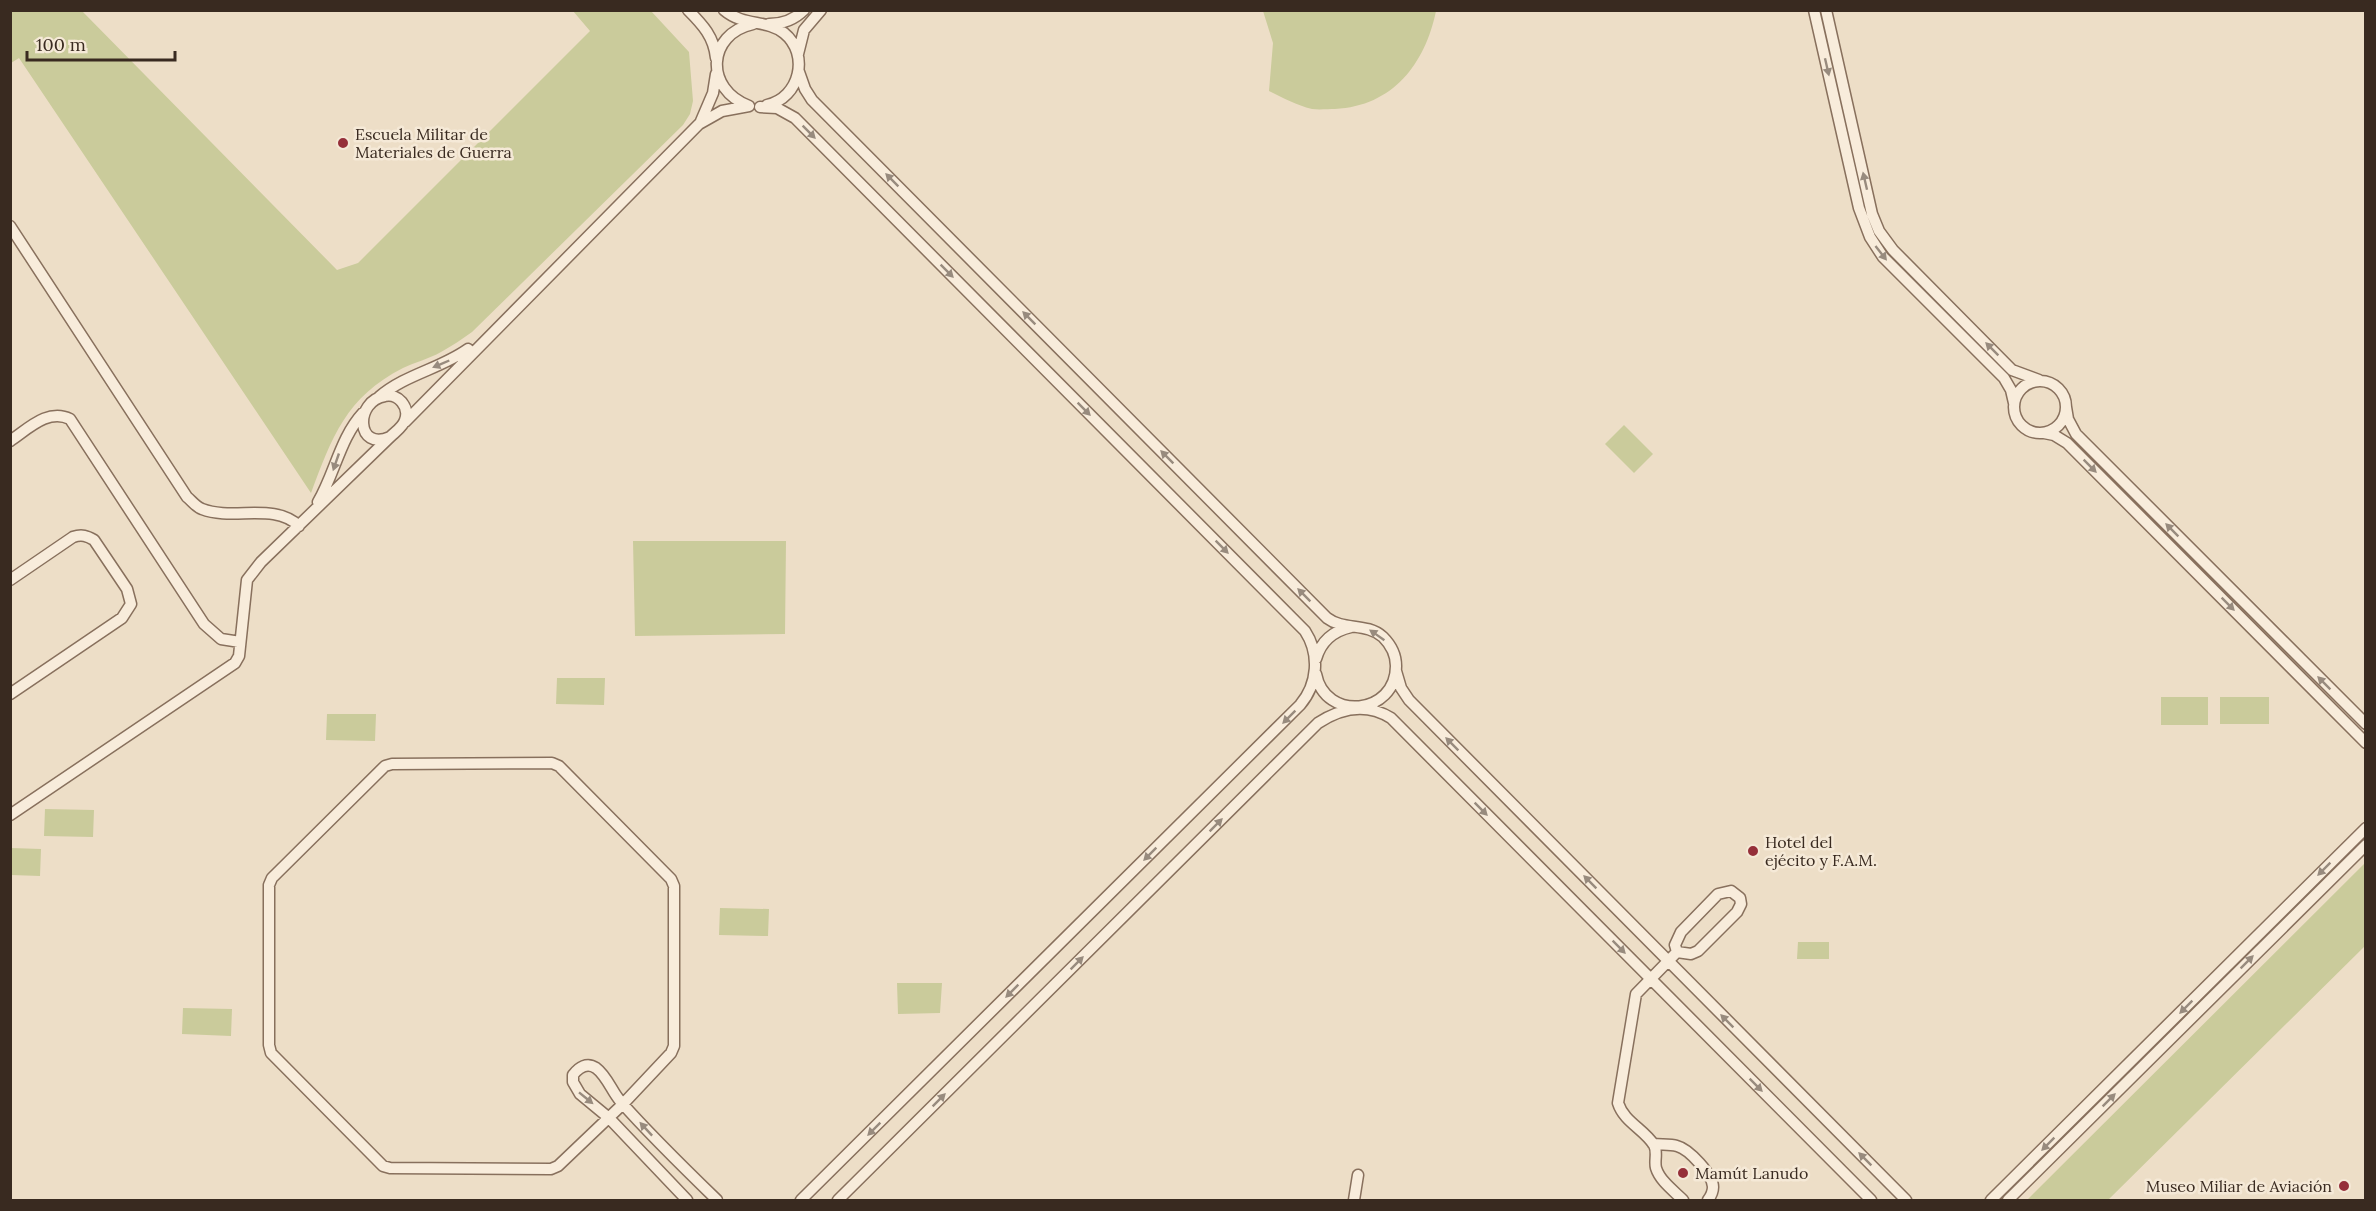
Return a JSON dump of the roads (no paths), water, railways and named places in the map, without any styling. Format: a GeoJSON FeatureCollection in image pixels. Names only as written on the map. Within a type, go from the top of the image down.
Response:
{"type":"FeatureCollection","features":[{"type":"Feature","properties":{"kind":"street"},"geometry":{"type":"LineString","coordinates":[[688,10],[704,26],[711,38],[724,89],[731,97],[754,106],[777,108],[795,118],[1288,614],[1308,636],[1314,652],[1318,683],[1327,697],[1347,707],[1376,711],[1391,718],[1871,1200]]}},
{"type":"Feature","properties":{"kind":"street"},"geometry":{"type":"LineString","coordinates":[[724,10],[738,20],[784,32],[796,50],[805,89],[812,100],[1323,614],[1337,624],[1362,627],[1381,636],[1388,643],[1396,663],[1399,682],[1409,700],[1906,1200]]}},
{"type":"Feature","properties":{"kind":"street"},"geometry":{"type":"LineString","coordinates":[[699,124],[713,93],[718,54],[727,37],[744,26],[785,22],[798,16],[804,10]]}},
{"type":"Feature","properties":{"kind":"street"},"geometry":{"type":"LineString","coordinates":[[10,815],[228,670],[239,656],[247,580],[254,570],[403,424],[699,124],[722,111],[781,100],[795,82],[799,66],[800,42],[804,30],[821,10]]}},
{"type":"Feature","properties":{"kind":"street"},"geometry":{"type":"LineString","coordinates":[[1814,10],[1859,208],[1870,237],[1883,257],[2004,378],[2011,390],[2014,411],[2021,426],[2036,433],[2054,435],[2067,443],[2366,724]]}},
{"type":"Feature","properties":{"kind":"street"},"geometry":{"type":"LineString","coordinates":[[1826,10],[1872,214],[1879,231],[1893,250],[2012,370],[2053,384],[2058,388],[2062,393],[2068,419],[2076,434],[2366,743]]}},
{"type":"Feature","properties":{"kind":"street"},"geometry":{"type":"LineString","coordinates":[[10,226],[187,497],[200,508],[219,514],[279,514],[290,517],[299,526]]}},
{"type":"Feature","properties":{"kind":"street"},"geometry":{"type":"LineString","coordinates":[[307,517],[331,478],[345,438],[364,411],[402,380],[453,359],[491,333]]}},
{"type":"Feature","properties":{"kind":"street"},"geometry":{"type":"LineString","coordinates":[[2014,403],[2021,388],[2032,381],[2039,380]]}},
{"type":"Feature","properties":{"kind":"street"},"geometry":{"type":"LineString","coordinates":[[377,399],[387,395],[401,401],[406,410],[403,424]]}},
{"type":"Feature","properties":{"kind":"street"},"geometry":{"type":"LineString","coordinates":[[2044,433],[2058,426],[2066,407]]}},
{"type":"Feature","properties":{"kind":"street"},"geometry":{"type":"LineString","coordinates":[[364,411],[362,421],[368,435],[381,440],[390,437]]}},
{"type":"Feature","properties":{"kind":"street"},"geometry":{"type":"LineString","coordinates":[[10,441],[52,415],[62,415],[70,419],[204,624],[221,639],[240,642]]}},
{"type":"Feature","properties":{"kind":"street"},"geometry":{"type":"LineString","coordinates":[[10,580],[73,537],[87,536],[94,540],[127,589],[131,604],[122,618],[10,694]]}},
{"type":"Feature","properties":{"kind":"street"},"geometry":{"type":"LineString","coordinates":[[801,1200],[1300,705],[1310,690],[1320,648],[1333,634],[1351,627]]}},
{"type":"Feature","properties":{"kind":"street"},"geometry":{"type":"LineString","coordinates":[[838,1200],[1318,723],[1337,713],[1368,706],[1386,694],[1396,674],[1396,663]]}},
{"type":"Feature","properties":{"kind":"street"},"geometry":{"type":"LineString","coordinates":[[552,763],[559,766],[671,879],[674,886],[674,1046],[671,1053],[623,1104],[558,1166],[551,1169],[390,1168],[383,1166],[271,1053],[268,1034],[269,885],[272,878],[385,766],[392,764],[552,763]]}},
{"type":"Feature","properties":{"kind":"street"},"geometry":{"type":"LineString","coordinates":[[1991,1200],[2366,828]]}},
{"type":"Feature","properties":{"kind":"street"},"geometry":{"type":"LineString","coordinates":[[2008,1200],[2366,845]]}},
{"type":"Feature","properties":{"kind":"street"},"geometry":{"type":"LineString","coordinates":[[1731,891],[1740,898],[1741,904],[1737,912],[1698,951],[1691,954],[1677,952],[1675,945],[1681,932],[1718,894],[1731,891]]}},
{"type":"Feature","properties":{"kind":"street"},"geometry":{"type":"LineString","coordinates":[[1677,952],[1636,994],[1617,1096],[1623,1115],[1653,1144],[1656,1151],[1656,1169],[1661,1178],[1683,1200]]}},
{"type":"Feature","properties":{"kind":"street"},"geometry":{"type":"LineString","coordinates":[[687,1200],[609,1118],[576,1089],[573,1075],[577,1070],[582,1066],[590,1065],[597,1069],[623,1104],[666,1151],[717,1200]]}},
{"type":"Feature","properties":{"kind":"street"},"geometry":{"type":"LineString","coordinates":[[1653,1144],[1677,1146],[1687,1151],[1710,1174],[1714,1185],[1713,1194],[1708,1200]]}},
{"type":"Feature","properties":{"kind":"street"},"geometry":{"type":"LineString","coordinates":[[654,1164],[666,1151]]}},
{"type":"Feature","properties":{"kind":"street"},"geometry":{"type":"LineString","coordinates":[[1354,1200],[1358,1175]]}},
{"type":"Feature","properties":{"kind":"place","name":"Escuela Militar de Materiales de Guerra"},"geometry":{"type":"Point","coordinates":[343,143]}},
{"type":"Feature","properties":{"kind":"place","name":"Hotel del ejécito y F.A.M."},"geometry":{"type":"Point","coordinates":[1753,851]}},
{"type":"Feature","properties":{"kind":"place","name":"Mamút Lanudo"},"geometry":{"type":"Point","coordinates":[1683,1173]}},
{"type":"Feature","properties":{"kind":"place","name":"Museo Miliar de Aviación"},"geometry":{"type":"Point","coordinates":[2344,1186]}}]}
